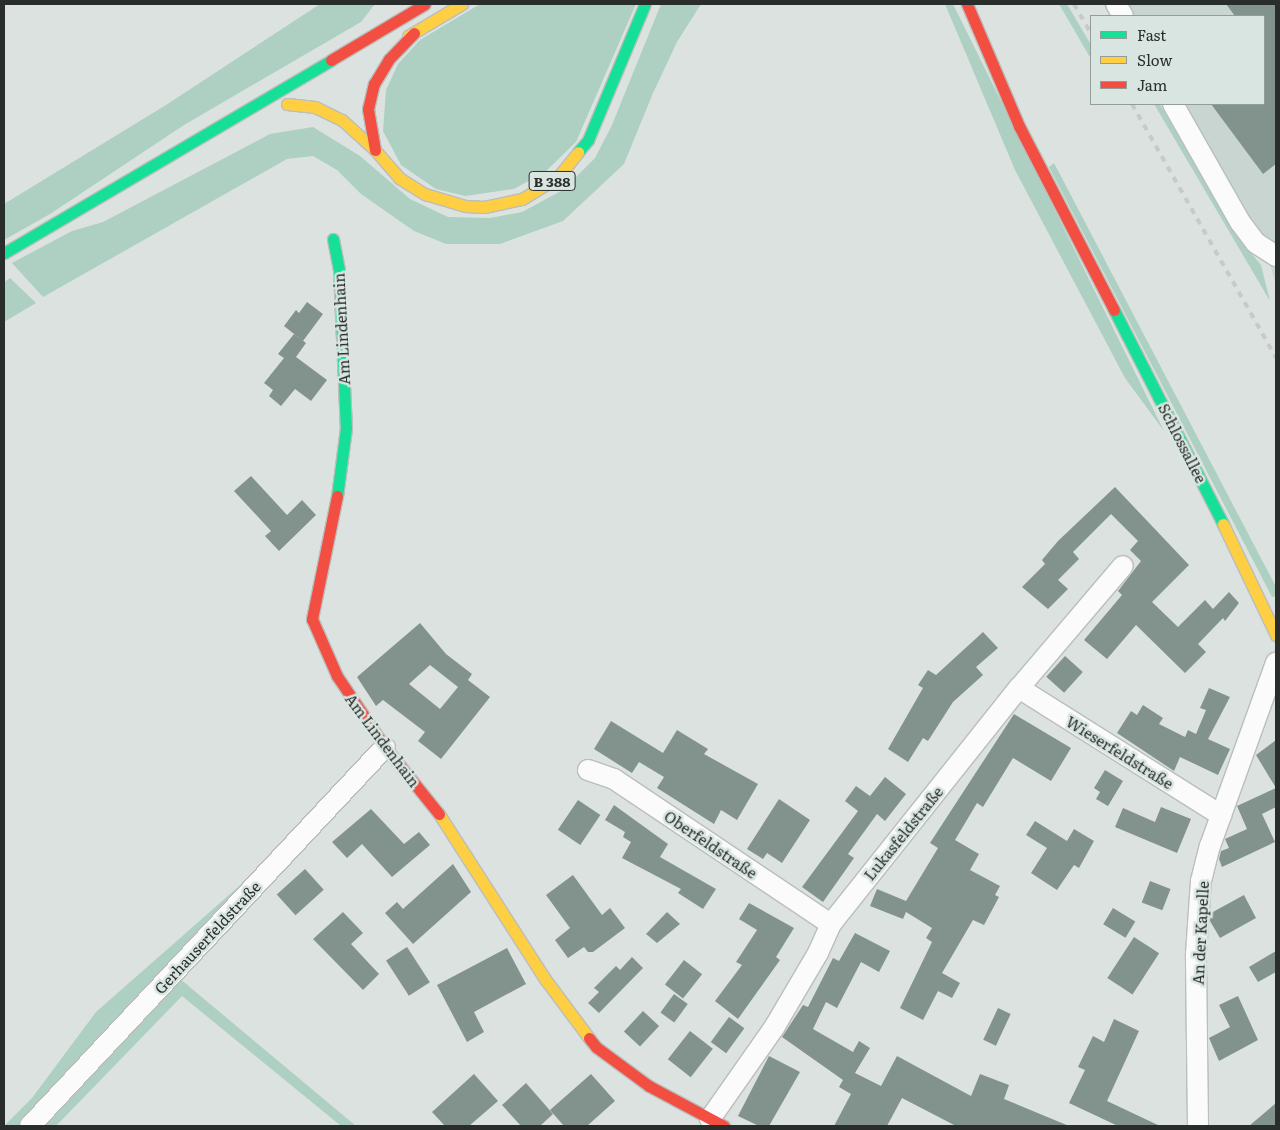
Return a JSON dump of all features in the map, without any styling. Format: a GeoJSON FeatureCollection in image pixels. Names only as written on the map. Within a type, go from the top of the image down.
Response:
{"type":"FeatureCollection","features":[{"type":"Feature","properties":{"kind":"main road"},"geometry":{"type":"LineString","coordinates":[[4,253],[78,212],[137,172],[426,4]]}},
{"type":"Feature","properties":{"kind":"main road"},"geometry":{"type":"LineString","coordinates":[[380,52],[462,4]]}},
{"type":"Feature","properties":{"kind":"main road","name":"B 388"},"geometry":{"type":"LineString","coordinates":[[304,94],[283,106],[328,112],[375,150],[399,178],[444,202],[484,207],[522,199],[558,177],[588,140],[645,4]]}},
{"type":"Feature","properties":{"kind":"main road","name":"Schlossallee"},"geometry":{"type":"LineString","coordinates":[[967,4],[1019,126],[1186,449],[1276,635]]}},
{"type":"Feature","properties":{"kind":"main road"},"geometry":{"type":"LineString","coordinates":[[363,41],[378,18]]}},
{"type":"Feature","properties":{"kind":"main road"},"geometry":{"type":"LineString","coordinates":[[375,150],[368,109],[374,84],[389,60],[414,33]]}},
{"type":"Feature","properties":{"kind":"main road"},"geometry":{"type":"LineString","coordinates":[[78,212],[143,184],[194,156]]}},
{"type":"Feature","properties":{"kind":"main road","name":"Am Lindenhain"},"geometry":{"type":"LineString","coordinates":[[333,239],[339,270],[346,428],[339,485],[312,619],[337,676],[385,747],[443,819],[545,979],[596,1047],[649,1086],[717,1123]]}},
{"type":"Feature","properties":{"kind":"street"},"geometry":{"type":"LineString","coordinates":[[1116,4],[1122,15]]}},
{"type":"Feature","properties":{"kind":"street"},"geometry":{"type":"LineString","coordinates":[[1174,105],[1240,222],[1256,243],[1276,256]]}},
{"type":"Feature","properties":{"kind":"street","name":"Lukasfeldstraße"},"geometry":{"type":"LineString","coordinates":[[717,1123],[818,953],[831,924],[1019,688],[1123,566]]}},
{"type":"Feature","properties":{"kind":"street","name":"An der Kapelle"},"geometry":{"type":"LineString","coordinates":[[1198,1126],[1196,954],[1201,881],[1221,815],[1276,662]]}},
{"type":"Feature","properties":{"kind":"street","name":"Wieserfeldstraße"},"geometry":{"type":"LineString","coordinates":[[1019,688],[1221,815]]}},
{"type":"Feature","properties":{"kind":"street","name":"Gerhauserfeldstraße"},"geometry":{"type":"LineString","coordinates":[[30,1126],[385,747]]}},
{"type":"Feature","properties":{"kind":"street","name":"Oberfeldstraße"},"geometry":{"type":"LineString","coordinates":[[588,770],[614,779],[831,924]]}},
{"type":"Feature","properties":{"kind":"shaded area"},"geometry":{"type":"Polygon","coordinates":[[[1121,4],[1276,4],[1276,285],[1271,267],[1179,105],[1265,105],[1265,15],[1127,15],[1121,4]]]}},
{"type":"Feature","properties":{"kind":"green space"},"geometry":{"type":"Polygon","coordinates":[[[320,4],[375,4],[361,22],[184,125],[50,214],[4,240],[4,204],[166,105],[320,4]]]}},
{"type":"Feature","properties":{"kind":"green space"},"geometry":{"type":"Polygon","coordinates":[[[480,4],[636,4],[576,142],[545,172],[514,189],[465,196],[436,189],[401,165],[383,131],[386,90],[398,64],[420,40],[480,4]]]}},
{"type":"Feature","properties":{"kind":"green space"},"geometry":{"type":"Polygon","coordinates":[[[661,4],[701,4],[677,42],[653,93],[624,164],[563,221],[500,244],[446,244],[414,231],[361,194],[337,170],[313,156],[287,159],[43,297],[12,263],[72,231],[103,222],[270,134],[313,127],[360,156],[410,199],[448,217],[490,218],[522,212],[563,190],[595,158],[612,125],[661,4]]]}},
{"type":"Feature","properties":{"kind":"green space"},"geometry":{"type":"Polygon","coordinates":[[[945,4],[953,4],[1164,431],[1125,378],[1015,170],[945,4]]]}},
{"type":"Feature","properties":{"kind":"green space"},"geometry":{"type":"Polygon","coordinates":[[[1059,4],[1067,4],[1090,43],[1090,57],[1059,4]]]}},
{"type":"Feature","properties":{"kind":"green space"},"geometry":{"type":"Polygon","coordinates":[[[1155,105],[1161,105],[1236,235],[1261,265],[1270,301],[1155,105]]]}},
{"type":"Feature","properties":{"kind":"green space"},"geometry":{"type":"Polygon","coordinates":[[[1054,163],[1276,587],[1276,596],[1272,597],[1049,167],[1054,163]]]}},
{"type":"Feature","properties":{"kind":"green space"},"geometry":{"type":"Polygon","coordinates":[[[10,278],[36,303],[4,322],[4,282],[10,278]]]}},
{"type":"Feature","properties":{"kind":"green space"},"geometry":{"type":"Polygon","coordinates":[[[263,865],[21,1126],[4,1126],[32,1098],[96,1012],[263,865]]]}},
{"type":"Feature","properties":{"kind":"green space"},"geometry":{"type":"Polygon","coordinates":[[[179,978],[356,1126],[341,1126],[182,996],[56,1126],[41,1126],[179,978]]]}},
{"type":"Feature","properties":{"kind":"building"},"geometry":{"type":"Polygon","coordinates":[[[1226,4],[1276,4],[1276,164],[1263,174],[1212,105],[1265,105],[1265,15],[1234,15],[1226,4]]]}},
{"type":"Feature","properties":{"kind":"building"},"geometry":{"type":"Polygon","coordinates":[[[307,302],[323,314],[303,341],[284,326],[296,310],[299,313],[307,302]]]}},
{"type":"Feature","properties":{"kind":"building"},"geometry":{"type":"Polygon","coordinates":[[[294,334],[306,343],[296,357],[327,380],[311,401],[295,389],[281,406],[269,396],[273,390],[264,383],[284,358],[278,354],[294,334]]]}},
{"type":"Feature","properties":{"kind":"building"},"geometry":{"type":"Polygon","coordinates":[[[251,476],[287,515],[302,500],[316,515],[279,551],[265,536],[271,531],[234,491],[251,476]]]}},
{"type":"Feature","properties":{"kind":"building"},"geometry":{"type":"Polygon","coordinates":[[[1115,487],[1189,565],[1152,602],[1178,627],[1205,600],[1213,609],[1229,592],[1239,603],[1225,621],[1223,618],[1198,644],[1206,652],[1185,673],[1136,625],[1107,659],[1084,640],[1122,595],[1118,591],[1141,561],[1130,550],[1138,541],[1111,514],[1073,552],[1079,559],[1058,580],[1068,589],[1048,609],[1022,587],[1045,564],[1042,560],[1058,541],[1115,487]]]}},
{"type":"Feature","properties":{"kind":"building"},"geometry":{"type":"Polygon","coordinates":[[[420,623],[446,654],[472,674],[468,680],[490,697],[441,759],[418,741],[425,732],[383,700],[376,706],[357,677],[420,623]],[[430,665],[409,684],[440,709],[458,687],[430,665]]]}},
{"type":"Feature","properties":{"kind":"building"},"geometry":{"type":"Polygon","coordinates":[[[983,632],[998,648],[976,667],[983,675],[953,702],[928,741],[923,738],[908,762],[888,749],[923,688],[918,685],[928,670],[936,675],[983,632]]]}},
{"type":"Feature","properties":{"kind":"building"},"geometry":{"type":"Polygon","coordinates":[[[1065,656],[1083,672],[1064,693],[1046,677],[1065,656]]]}},
{"type":"Feature","properties":{"kind":"building"},"geometry":{"type":"Polygon","coordinates":[[[1209,688],[1230,697],[1208,739],[1230,749],[1218,775],[1180,757],[1174,771],[1117,733],[1131,711],[1137,715],[1143,705],[1163,718],[1159,724],[1185,737],[1188,730],[1196,734],[1206,710],[1200,708],[1209,688]]]}},
{"type":"Feature","properties":{"kind":"building"},"geometry":{"type":"Polygon","coordinates":[[[1014,714],[1071,748],[1051,781],[1013,758],[983,807],[977,803],[955,840],[979,854],[970,870],[1000,886],[995,895],[999,897],[984,925],[973,920],[942,973],[960,983],[952,998],[938,991],[923,1020],[900,1008],[932,942],[926,938],[932,928],[906,912],[903,919],[870,906],[877,889],[906,901],[938,848],[930,843],[1014,714]]]}},
{"type":"Feature","properties":{"kind":"building"},"geometry":{"type":"Polygon","coordinates":[[[611,721],[663,753],[677,730],[708,749],[704,754],[758,784],[737,820],[721,810],[714,824],[657,788],[664,777],[639,762],[632,773],[594,749],[611,721]]]}},
{"type":"Feature","properties":{"kind":"building"},"geometry":{"type":"Polygon","coordinates":[[[1276,740],[1276,788],[1256,755],[1276,740]]]}},
{"type":"Feature","properties":{"kind":"building"},"geometry":{"type":"Polygon","coordinates":[[[1105,770],[1123,781],[1108,806],[1096,799],[1100,792],[1094,788],[1105,770]]]}},
{"type":"Feature","properties":{"kind":"building"},"geometry":{"type":"Polygon","coordinates":[[[885,777],[906,794],[885,821],[877,814],[848,854],[854,858],[823,902],[802,887],[858,811],[845,801],[856,786],[870,796],[885,777]]]}},
{"type":"Feature","properties":{"kind":"building"},"geometry":{"type":"Polygon","coordinates":[[[1276,788],[1276,807],[1262,814],[1275,842],[1222,867],[1219,859],[1221,851],[1229,848],[1225,839],[1247,829],[1237,806],[1276,788]]]}},
{"type":"Feature","properties":{"kind":"building"},"geometry":{"type":"Polygon","coordinates":[[[779,799],[810,820],[782,863],[767,853],[763,859],[747,849],[779,799]]]}},
{"type":"Feature","properties":{"kind":"building"},"geometry":{"type":"Polygon","coordinates":[[[578,800],[600,815],[580,845],[558,830],[578,800]]]}},
{"type":"Feature","properties":{"kind":"building"},"geometry":{"type":"Polygon","coordinates":[[[614,805],[668,844],[660,857],[716,889],[703,909],[678,893],[681,889],[622,858],[631,842],[623,837],[625,832],[605,820],[614,805]]]}},
{"type":"Feature","properties":{"kind":"building"},"geometry":{"type":"Polygon","coordinates":[[[1161,807],[1191,819],[1177,853],[1115,827],[1123,808],[1155,822],[1161,807]]]}},
{"type":"Feature","properties":{"kind":"building"},"geometry":{"type":"Polygon","coordinates":[[[371,809],[404,844],[419,832],[430,845],[392,877],[362,844],[347,858],[332,842],[371,809]]]}},
{"type":"Feature","properties":{"kind":"building"},"geometry":{"type":"Polygon","coordinates":[[[1035,821],[1067,841],[1074,829],[1094,841],[1079,868],[1074,865],[1057,890],[1031,873],[1047,848],[1026,835],[1035,821]]]}},
{"type":"Feature","properties":{"kind":"building"},"geometry":{"type":"Polygon","coordinates":[[[453,864],[471,892],[413,944],[385,913],[397,902],[403,909],[453,864]]]}},
{"type":"Feature","properties":{"kind":"building"},"geometry":{"type":"Polygon","coordinates":[[[305,869],[324,890],[295,915],[277,894],[305,869]]]}},
{"type":"Feature","properties":{"kind":"building"},"geometry":{"type":"Polygon","coordinates":[[[573,875],[602,915],[610,908],[625,928],[593,952],[588,952],[584,947],[568,958],[555,940],[570,928],[546,895],[573,875]]]}},
{"type":"Feature","properties":{"kind":"building"},"geometry":{"type":"Polygon","coordinates":[[[1150,881],[1171,889],[1162,910],[1142,902],[1150,881]]]}},
{"type":"Feature","properties":{"kind":"building"},"geometry":{"type":"Polygon","coordinates":[[[1244,895],[1256,918],[1220,938],[1210,921],[1211,913],[1244,895]]]}},
{"type":"Feature","properties":{"kind":"building"},"geometry":{"type":"Polygon","coordinates":[[[749,903],[794,928],[776,957],[780,960],[738,1019],[715,1001],[742,965],[736,962],[757,930],[739,919],[749,903]]]}},
{"type":"Feature","properties":{"kind":"building"},"geometry":{"type":"Polygon","coordinates":[[[1113,908],[1135,921],[1126,938],[1103,924],[1113,908]]]}},
{"type":"Feature","properties":{"kind":"building"},"geometry":{"type":"Polygon","coordinates":[[[343,912],[363,933],[351,944],[379,974],[363,990],[313,939],[343,912]]]}},
{"type":"Feature","properties":{"kind":"building"},"geometry":{"type":"Polygon","coordinates":[[[667,912],[680,924],[657,943],[646,934],[667,912]]]}},
{"type":"Feature","properties":{"kind":"building"},"geometry":{"type":"Polygon","coordinates":[[[855,933],[890,951],[879,972],[861,962],[837,1008],[826,1002],[813,1029],[853,1052],[859,1041],[870,1048],[855,1073],[881,1086],[897,1056],[971,1096],[980,1074],[1009,1085],[1004,1099],[1069,1126],[956,1126],[902,1098],[887,1126],[834,1126],[851,1094],[839,1087],[843,1080],[782,1037],[803,1005],[808,1007],[833,958],[839,961],[855,933]]]}},
{"type":"Feature","properties":{"kind":"building"},"geometry":{"type":"Polygon","coordinates":[[[1134,937],[1159,953],[1132,994],[1107,978],[1134,937]]]}},
{"type":"Feature","properties":{"kind":"building"},"geometry":{"type":"Polygon","coordinates":[[[407,947],[430,982],[409,996],[386,961],[407,947]]]}},
{"type":"Feature","properties":{"kind":"building"},"geometry":{"type":"Polygon","coordinates":[[[507,948],[526,984],[474,1012],[484,1032],[467,1042],[437,985],[507,948]]]}},
{"type":"Feature","properties":{"kind":"building"},"geometry":{"type":"Polygon","coordinates":[[[1276,951],[1276,972],[1258,982],[1249,967],[1276,951]]]}},
{"type":"Feature","properties":{"kind":"building"},"geometry":{"type":"Polygon","coordinates":[[[632,957],[643,968],[599,1013],[588,1003],[599,992],[594,988],[616,966],[620,970],[632,957]]]}},
{"type":"Feature","properties":{"kind":"building"},"geometry":{"type":"Polygon","coordinates":[[[684,960],[702,974],[683,999],[665,984],[684,960]]]}},
{"type":"Feature","properties":{"kind":"building"},"geometry":{"type":"Polygon","coordinates":[[[674,994],[688,1004],[674,1023],[660,1013],[674,994]]]}},
{"type":"Feature","properties":{"kind":"building"},"geometry":{"type":"Polygon","coordinates":[[[1238,996],[1258,1040],[1219,1061],[1209,1038],[1230,1027],[1219,1005],[1238,996]]]}},
{"type":"Feature","properties":{"kind":"building"},"geometry":{"type":"Polygon","coordinates":[[[998,1008],[1011,1014],[996,1046],[983,1040],[998,1008]]]}},
{"type":"Feature","properties":{"kind":"building"},"geometry":{"type":"Polygon","coordinates":[[[643,1011],[659,1026],[640,1046],[624,1031],[643,1011]]]}},
{"type":"Feature","properties":{"kind":"building"},"geometry":{"type":"Polygon","coordinates":[[[729,1017],[744,1028],[726,1053],[711,1042],[729,1017]]]}},
{"type":"Feature","properties":{"kind":"building"},"geometry":{"type":"Polygon","coordinates":[[[1114,1019],[1139,1031],[1107,1101],[1160,1126],[1118,1126],[1069,1103],[1085,1070],[1078,1067],[1093,1036],[1104,1042],[1114,1019]]]}},
{"type":"Feature","properties":{"kind":"building"},"geometry":{"type":"Polygon","coordinates":[[[690,1031],[713,1049],[691,1077],[668,1059],[690,1031]]]}},
{"type":"Feature","properties":{"kind":"building"},"geometry":{"type":"Polygon","coordinates":[[[769,1056],[800,1072],[769,1126],[759,1126],[738,1116],[769,1056]]]}},
{"type":"Feature","properties":{"kind":"building"},"geometry":{"type":"Polygon","coordinates":[[[474,1074],[498,1101],[469,1126],[445,1126],[432,1112],[474,1074]]]}},
{"type":"Feature","properties":{"kind":"building"},"geometry":{"type":"Polygon","coordinates":[[[591,1074],[615,1101],[587,1126],[564,1126],[550,1110],[591,1074]]]}},
{"type":"Feature","properties":{"kind":"building"},"geometry":{"type":"Polygon","coordinates":[[[526,1083],[553,1114],[540,1126],[521,1126],[502,1105],[526,1083]]]}},
{"type":"Feature","properties":{"kind":"building"},"geometry":{"type":"Polygon","coordinates":[[[1276,1103],[1276,1126],[1249,1126],[1276,1103]]]}},
{"type":"Feature","properties":{"kind":"railway"},"geometry":{"type":"LineString","coordinates":[[1074,4],[1090,31]]}},
{"type":"Feature","properties":{"kind":"railway"},"geometry":{"type":"LineString","coordinates":[[1133,105],[1276,358]]}},
{"type":"Feature","properties":{"kind":"traffic: fast"},"geometry":{"type":"LineString","coordinates":[[578,152],[588,140],[645,4]]}},
{"type":"Feature","properties":{"kind":"traffic: fast"},"geometry":{"type":"LineString","coordinates":[[4,253],[331,60]]}},
{"type":"Feature","properties":{"kind":"traffic: fast"},"geometry":{"type":"LineString","coordinates":[[333,239],[339,270],[346,428],[337,496]]}},
{"type":"Feature","properties":{"kind":"traffic: fast"},"geometry":{"type":"LineString","coordinates":[[1114,310],[1223,524]]}},
{"type":"Feature","properties":{"kind":"traffic: slow"},"geometry":{"type":"LineString","coordinates":[[408,36],[462,4]]}},
{"type":"Feature","properties":{"kind":"traffic: slow"},"geometry":{"type":"LineString","coordinates":[[287,104],[315,107],[342,120],[375,150],[399,178],[425,194],[465,206],[484,207],[522,199],[558,177],[578,152]]}},
{"type":"Feature","properties":{"kind":"traffic: slow"},"geometry":{"type":"LineString","coordinates":[[1223,524],[1276,635]]}},
{"type":"Feature","properties":{"kind":"traffic: slow"},"geometry":{"type":"LineString","coordinates":[[439,814],[545,979],[589,1038]]}},
{"type":"Feature","properties":{"kind":"traffic: jam"},"geometry":{"type":"LineString","coordinates":[[331,60],[425,4]]}},
{"type":"Feature","properties":{"kind":"traffic: jam"},"geometry":{"type":"LineString","coordinates":[[967,4],[1019,126],[1114,310]]}},
{"type":"Feature","properties":{"kind":"traffic: jam"},"geometry":{"type":"LineString","coordinates":[[375,150],[368,109],[374,84],[389,59],[414,33]]}},
{"type":"Feature","properties":{"kind":"traffic: jam"},"geometry":{"type":"LineString","coordinates":[[337,496],[312,619],[337,676],[385,747],[439,814]]}},
{"type":"Feature","properties":{"kind":"traffic: jam"},"geometry":{"type":"LineString","coordinates":[[589,1038],[596,1047],[649,1086],[724,1126]]}}]}
